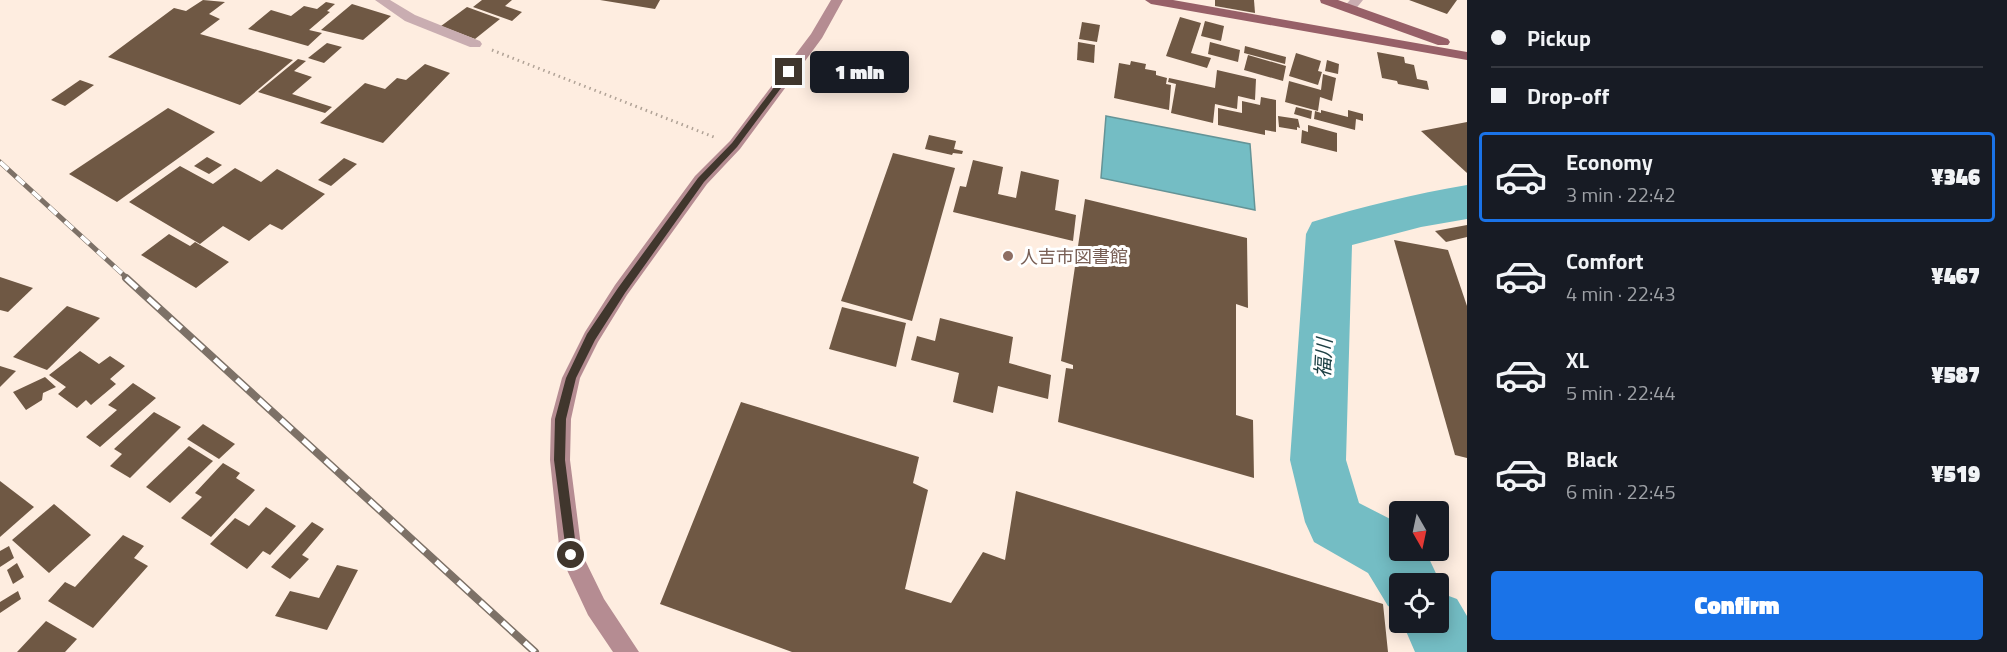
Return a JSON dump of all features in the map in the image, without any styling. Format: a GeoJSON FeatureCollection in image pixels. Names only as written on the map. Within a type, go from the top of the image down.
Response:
{"type":"FeatureCollection","features":[{"type":"Feature","properties":{"kind":"highway"},"geometry":{"type":"LineString","coordinates":[[1151,0],[1467,53]]}},
{"type":"Feature","properties":{"kind":"highway"},"geometry":{"type":"LineString","coordinates":[[1326,0],[1353,4],[1467,53]]}},
{"type":"Feature","properties":{"kind":"highway"},"geometry":{"type":"LineString","coordinates":[[1341,33],[1353,4]]}},
{"type":"Feature","properties":{"kind":"street"},"geometry":{"type":"LineString","coordinates":[[381,0],[410,18],[475,44]]}},
{"type":"Feature","properties":{"kind":"street"},"geometry":{"type":"LineString","coordinates":[[627,652],[596,607],[571,555],[560,460],[561,419],[571,378],[591,337],[621,290],[701,180],[735,145],[817,35],[837,0]]}},
{"type":"Feature","properties":{"kind":"path"},"geometry":{"type":"LineString","coordinates":[[475,44],[735,145]]}},
{"type":"Feature","properties":{"kind":"water"},"geometry":{"type":"Polygon","coordinates":[[[1106,116],[1250,144],[1255,210],[1101,178],[1106,116]]]}},
{"type":"Feature","properties":{"kind":"building"},"geometry":{"type":"Polygon","coordinates":[[[203,0],[225,2],[209,14],[220,19],[200,34],[293,60],[240,105],[108,57],[174,8],[186,11],[203,0]]]}},
{"type":"Feature","properties":{"kind":"building"},"geometry":{"type":"Polygon","coordinates":[[[482,0],[512,0],[505,6],[522,12],[512,21],[473,7],[482,0]]]}},
{"type":"Feature","properties":{"kind":"building"},"geometry":{"type":"Polygon","coordinates":[[[600,0],[660,0],[655,9],[600,0]]]}},
{"type":"Feature","properties":{"kind":"building"},"geometry":{"type":"Polygon","coordinates":[[[1215,0],[1254,0],[1255,13],[1215,6],[1215,0]]]}},
{"type":"Feature","properties":{"kind":"building"},"geometry":{"type":"Polygon","coordinates":[[[1409,0],[1457,0],[1447,14],[1409,0]]]}},
{"type":"Feature","properties":{"kind":"building"},"geometry":{"type":"Polygon","coordinates":[[[326,2],[335,4],[327,11],[330,12],[309,30],[322,33],[308,46],[248,29],[271,10],[291,16],[304,6],[317,9],[326,2]]]}},
{"type":"Feature","properties":{"kind":"building"},"geometry":{"type":"Polygon","coordinates":[[[352,4],[391,16],[363,40],[321,30],[352,4]]]}},
{"type":"Feature","properties":{"kind":"building"},"geometry":{"type":"Polygon","coordinates":[[[467,7],[500,19],[475,39],[441,26],[467,7]]]}},
{"type":"Feature","properties":{"kind":"building"},"geometry":{"type":"Polygon","coordinates":[[[1180,17],[1201,23],[1191,53],[1211,58],[1207,68],[1166,56],[1180,17]]]}},
{"type":"Feature","properties":{"kind":"building"},"geometry":{"type":"Polygon","coordinates":[[[1205,21],[1224,26],[1221,41],[1201,36],[1205,21]]]}},
{"type":"Feature","properties":{"kind":"building"},"geometry":{"type":"Polygon","coordinates":[[[1082,22],[1100,25],[1097,42],[1079,39],[1082,22]]]}},
{"type":"Feature","properties":{"kind":"building"},"geometry":{"type":"Polygon","coordinates":[[[1078,42],[1095,45],[1094,63],[1077,60],[1078,42]]]}},
{"type":"Feature","properties":{"kind":"building"},"geometry":{"type":"Polygon","coordinates":[[[1210,42],[1240,50],[1238,62],[1208,54],[1210,42]]]}},
{"type":"Feature","properties":{"kind":"building"},"geometry":{"type":"Polygon","coordinates":[[[327,43],[342,47],[324,63],[308,58],[327,43]]]}},
{"type":"Feature","properties":{"kind":"building"},"geometry":{"type":"Polygon","coordinates":[[[1245,46],[1286,57],[1285,64],[1244,53],[1245,46]]]}},
{"type":"Feature","properties":{"kind":"building"},"geometry":{"type":"Polygon","coordinates":[[[1377,52],[1404,57],[1405,63],[1414,65],[1417,79],[1427,81],[1429,90],[1398,84],[1397,81],[1382,78],[1377,52]]]}},
{"type":"Feature","properties":{"kind":"building"},"geometry":{"type":"Polygon","coordinates":[[[1296,53],[1321,61],[1318,71],[1322,72],[1318,85],[1289,76],[1296,53]]]}},
{"type":"Feature","properties":{"kind":"building"},"geometry":{"type":"Polygon","coordinates":[[[1248,55],[1286,66],[1283,81],[1244,70],[1248,55]]]}},
{"type":"Feature","properties":{"kind":"building"},"geometry":{"type":"Polygon","coordinates":[[[298,59],[306,61],[294,71],[312,77],[292,94],[332,107],[325,113],[258,92],[298,59]]]}},
{"type":"Feature","properties":{"kind":"building"},"geometry":{"type":"Polygon","coordinates":[[[1327,60],[1339,64],[1338,74],[1325,71],[1327,60]]]}},
{"type":"Feature","properties":{"kind":"building"},"geometry":{"type":"Polygon","coordinates":[[[1131,61],[1146,64],[1145,69],[1156,71],[1156,75],[1167,78],[1166,84],[1171,85],[1169,110],[1114,98],[1119,63],[1130,65],[1131,61]]]}},
{"type":"Feature","properties":{"kind":"building"},"geometry":{"type":"Polygon","coordinates":[[[425,64],[450,73],[383,143],[320,123],[365,83],[385,89],[397,78],[406,80],[425,64]]]}},
{"type":"Feature","properties":{"kind":"building"},"geometry":{"type":"Polygon","coordinates":[[[1217,70],[1256,79],[1255,100],[1238,96],[1237,109],[1215,104],[1213,123],[1171,113],[1176,84],[1168,82],[1169,78],[1215,88],[1217,70]]]}},
{"type":"Feature","properties":{"kind":"building"},"geometry":{"type":"Polygon","coordinates":[[[1323,74],[1336,78],[1332,101],[1320,97],[1318,111],[1285,102],[1289,81],[1321,90],[1323,74]]]}},
{"type":"Feature","properties":{"kind":"building"},"geometry":{"type":"Polygon","coordinates":[[[80,80],[94,85],[65,106],[51,100],[80,80]]]}},
{"type":"Feature","properties":{"kind":"building"},"geometry":{"type":"Polygon","coordinates":[[[1261,97],[1276,100],[1276,132],[1265,130],[1265,135],[1218,125],[1218,108],[1242,113],[1242,101],[1260,105],[1261,97]]]}},
{"type":"Feature","properties":{"kind":"building"},"geometry":{"type":"Polygon","coordinates":[[[1296,107],[1312,111],[1311,119],[1294,114],[1296,107]]]}},
{"type":"Feature","properties":{"kind":"building"},"geometry":{"type":"Polygon","coordinates":[[[168,108],[215,132],[117,202],[69,174],[168,108]]]}},
{"type":"Feature","properties":{"kind":"building"},"geometry":{"type":"Polygon","coordinates":[[[1321,110],[1348,117],[1348,110],[1363,114],[1363,121],[1356,119],[1355,130],[1314,119],[1315,111],[1321,113],[1321,110]]]}},
{"type":"Feature","properties":{"kind":"building"},"geometry":{"type":"Polygon","coordinates":[[[1278,116],[1298,119],[1300,128],[1297,127],[1297,130],[1279,127],[1278,116]]]}},
{"type":"Feature","properties":{"kind":"building"},"geometry":{"type":"Polygon","coordinates":[[[1467,122],[1467,173],[1421,131],[1467,122]]]}},
{"type":"Feature","properties":{"kind":"building"},"geometry":{"type":"Polygon","coordinates":[[[1308,125],[1337,133],[1337,152],[1301,143],[1302,130],[1308,132],[1308,125]]]}},
{"type":"Feature","properties":{"kind":"building"},"geometry":{"type":"Polygon","coordinates":[[[929,135],[956,141],[954,149],[963,151],[962,154],[953,153],[952,155],[925,149],[929,135]]]}},
{"type":"Feature","properties":{"kind":"building"},"geometry":{"type":"Polygon","coordinates":[[[893,153],[955,168],[912,321],[841,301],[893,153]]]}},
{"type":"Feature","properties":{"kind":"building"},"geometry":{"type":"Polygon","coordinates":[[[207,157],[222,165],[209,174],[194,166],[207,157]]]}},
{"type":"Feature","properties":{"kind":"building"},"geometry":{"type":"Polygon","coordinates":[[[344,158],[357,164],[331,186],[318,180],[344,158]]]}},
{"type":"Feature","properties":{"kind":"building"},"geometry":{"type":"Polygon","coordinates":[[[973,160],[1003,167],[998,194],[1016,198],[1021,171],[1059,180],[1055,210],[1076,215],[1073,241],[953,212],[960,186],[966,187],[973,160]]]}},
{"type":"Feature","properties":{"kind":"building"},"geometry":{"type":"Polygon","coordinates":[[[180,166],[213,184],[235,168],[261,182],[277,169],[325,194],[282,230],[270,224],[249,241],[223,226],[200,244],[129,202],[180,166]]]}},
{"type":"Feature","properties":{"kind":"building"},"geometry":{"type":"Polygon","coordinates":[[[1085,199],[1247,238],[1248,308],[1236,304],[1236,415],[1253,420],[1254,478],[1058,422],[1066,368],[1073,369],[1073,365],[1061,361],[1085,199]]]}},
{"type":"Feature","properties":{"kind":"building"},"geometry":{"type":"Polygon","coordinates":[[[1467,225],[1467,237],[1446,242],[1435,231],[1467,225]]]}},
{"type":"Feature","properties":{"kind":"building"},"geometry":{"type":"Polygon","coordinates":[[[169,234],[190,246],[195,242],[229,262],[196,288],[141,255],[169,234]]]}},
{"type":"Feature","properties":{"kind":"building"},"geometry":{"type":"Polygon","coordinates":[[[1394,240],[1448,250],[1467,306],[1467,458],[1455,455],[1394,240]]]}},
{"type":"Feature","properties":{"kind":"building"},"geometry":{"type":"Polygon","coordinates":[[[0,277],[33,288],[8,312],[0,310],[0,277]]]}},
{"type":"Feature","properties":{"kind":"building"},"geometry":{"type":"Polygon","coordinates":[[[67,306],[100,318],[47,370],[13,357],[67,306]]]}},
{"type":"Feature","properties":{"kind":"building"},"geometry":{"type":"Polygon","coordinates":[[[842,307],[906,323],[896,367],[829,349],[842,307]]]}},
{"type":"Feature","properties":{"kind":"building"},"geometry":{"type":"Polygon","coordinates":[[[940,318],[1013,337],[1009,363],[1051,375],[1048,399],[998,386],[993,413],[953,402],[959,373],[911,360],[917,336],[935,341],[940,318]]]}},
{"type":"Feature","properties":{"kind":"building"},"geometry":{"type":"Polygon","coordinates":[[[80,351],[99,364],[110,356],[125,366],[110,379],[116,384],[91,405],[86,400],[77,408],[58,394],[66,387],[49,375],[80,351]]]}},
{"type":"Feature","properties":{"kind":"building"},"geometry":{"type":"Polygon","coordinates":[[[0,366],[16,371],[0,387],[0,366]]]}},
{"type":"Feature","properties":{"kind":"building"},"geometry":{"type":"Polygon","coordinates":[[[45,377],[56,387],[43,393],[42,400],[26,410],[13,392],[45,377]]]}},
{"type":"Feature","properties":{"kind":"building"},"geometry":{"type":"Polygon","coordinates":[[[133,383],[156,398],[100,447],[86,437],[117,410],[108,405],[133,383]]]}},
{"type":"Feature","properties":{"kind":"building"},"geometry":{"type":"Polygon","coordinates":[[[741,402],[919,457],[913,483],[928,490],[905,589],[951,603],[983,552],[1005,560],[1016,491],[1383,604],[1388,652],[792,652],[660,604],[741,402]]]}},
{"type":"Feature","properties":{"kind":"building"},"geometry":{"type":"Polygon","coordinates":[[[154,412],[181,427],[130,478],[110,466],[122,454],[114,449],[154,412]]]}},
{"type":"Feature","properties":{"kind":"building"},"geometry":{"type":"Polygon","coordinates":[[[203,424],[235,444],[219,459],[187,439],[203,424]]]}},
{"type":"Feature","properties":{"kind":"building"},"geometry":{"type":"Polygon","coordinates":[[[189,446],[213,461],[170,503],[146,487],[189,446]]]}},
{"type":"Feature","properties":{"kind":"building"},"geometry":{"type":"Polygon","coordinates":[[[223,463],[240,473],[236,478],[255,490],[211,537],[181,518],[202,497],[195,493],[223,463]]]}},
{"type":"Feature","properties":{"kind":"building"},"geometry":{"type":"Polygon","coordinates":[[[0,481],[34,507],[0,537],[0,481]]]}},
{"type":"Feature","properties":{"kind":"building"},"geometry":{"type":"Polygon","coordinates":[[[54,504],[91,535],[49,573],[12,540],[54,504]]]}},
{"type":"Feature","properties":{"kind":"building"},"geometry":{"type":"Polygon","coordinates":[[[266,507],[296,526],[270,555],[263,551],[247,569],[210,544],[235,518],[249,526],[266,507]]]}},
{"type":"Feature","properties":{"kind":"building"},"geometry":{"type":"Polygon","coordinates":[[[312,522],[324,529],[302,555],[309,559],[290,579],[271,567],[312,522]]]}},
{"type":"Feature","properties":{"kind":"building"},"geometry":{"type":"Polygon","coordinates":[[[123,535],[144,546],[134,558],[148,566],[93,628],[48,601],[65,582],[75,587],[123,535]]]}},
{"type":"Feature","properties":{"kind":"building"},"geometry":{"type":"Polygon","coordinates":[[[9,546],[14,558],[0,567],[0,551],[9,546]]]}},
{"type":"Feature","properties":{"kind":"building"},"geometry":{"type":"Polygon","coordinates":[[[17,563],[24,577],[13,584],[7,570],[17,563]]]}},
{"type":"Feature","properties":{"kind":"building"},"geometry":{"type":"Polygon","coordinates":[[[337,565],[358,570],[327,630],[275,616],[290,591],[319,598],[337,565]]]}},
{"type":"Feature","properties":{"kind":"building"},"geometry":{"type":"Polygon","coordinates":[[[18,591],[21,599],[0,613],[0,602],[18,591]]]}},
{"type":"Feature","properties":{"kind":"building"},"geometry":{"type":"Polygon","coordinates":[[[46,621],[77,639],[65,652],[17,652],[46,621]]]}},
{"type":"Feature","properties":{"kind":"waterway","name":"福川"},"geometry":{"type":"LineString","coordinates":[[1403,573],[1390,552],[1335,522],[1318,460],[1329,234],[1421,210],[1467,202]]}},
{"type":"Feature","properties":{"kind":"waterway","name":"福川"},"geometry":{"type":"LineString","coordinates":[[1441,633],[1452,652]]}},
{"type":"Feature","properties":{"kind":"railway"},"geometry":{"type":"LineString","coordinates":[[0,162],[128,279]]}},
{"type":"Feature","properties":{"kind":"railway"},"geometry":{"type":"LineString","coordinates":[[126,278],[535,652]]}},
{"type":"Feature","properties":{"kind":"place","name":"人吉市図書館"},"geometry":{"type":"Point","coordinates":[1008,256]}},
{"type":"Feature","properties":{"kind":"route"},"geometry":{"type":"LineString","coordinates":[[571,555],[563,505],[560,460],[561,419],[571,378],[591,337],[621,290],[701,180],[735,145],[789,72]]}}]}
